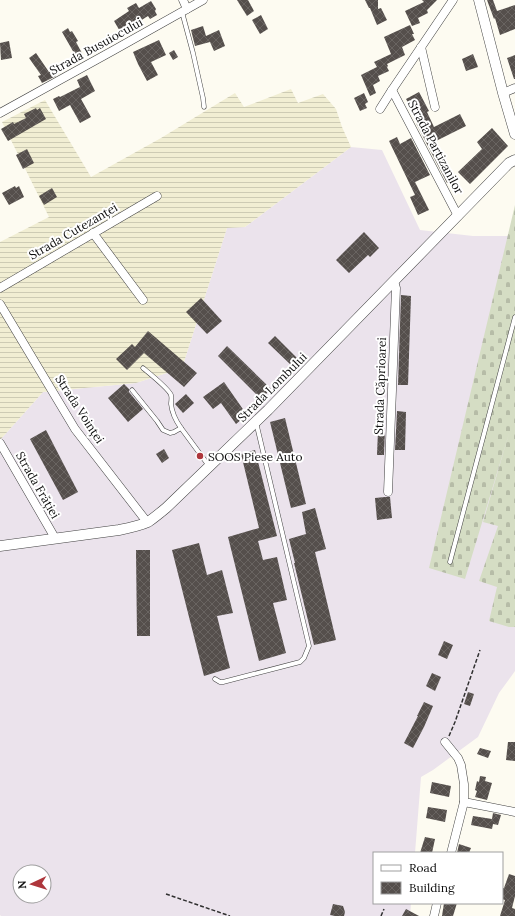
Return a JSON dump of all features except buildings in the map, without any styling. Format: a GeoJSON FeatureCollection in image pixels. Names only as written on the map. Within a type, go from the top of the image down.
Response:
{"type":"FeatureCollection","features":[{"type":"Feature","properties":{"kind":"street"},"geometry":{"type":"LineString","coordinates":[[183,0],[185,10]]}},
{"type":"Feature","properties":{"kind":"street","name":"Strada Busuiocului"},"geometry":{"type":"LineString","coordinates":[[0,113],[203,0]]}},
{"type":"Feature","properties":{"kind":"street"},"geometry":{"type":"LineString","coordinates":[[380,109],[453,0]]}},
{"type":"Feature","properties":{"kind":"street"},"geometry":{"type":"LineString","coordinates":[[479,0],[515,134]]}},
{"type":"Feature","properties":{"kind":"street"},"geometry":{"type":"LineString","coordinates":[[421,47],[435,107]]}},
{"type":"Feature","properties":{"kind":"street"},"geometry":{"type":"LineString","coordinates":[[503,93],[515,88]]}},
{"type":"Feature","properties":{"kind":"street","name":"Strada Partizanilor"},"geometry":{"type":"LineString","coordinates":[[392,90],[458,216]]}},
{"type":"Feature","properties":{"kind":"street","name":"Strada Lombului"},"geometry":{"type":"LineString","coordinates":[[0,546],[119,530],[148,522],[166,508],[256,422],[510,163],[515,160]]}},
{"type":"Feature","properties":{"kind":"street","name":"Strada Cutezanței"},"geometry":{"type":"LineString","coordinates":[[0,288],[157,196]]}},
{"type":"Feature","properties":{"kind":"street"},"geometry":{"type":"LineString","coordinates":[[93,233],[144,300]]}},
{"type":"Feature","properties":{"kind":"street","name":"Strada Căprioarei"},"geometry":{"type":"LineString","coordinates":[[388,492],[396,288],[394,282]]}},
{"type":"Feature","properties":{"kind":"street","name":"Strada Voinței"},"geometry":{"type":"LineString","coordinates":[[0,304],[75,429],[148,522]]}},
{"type":"Feature","properties":{"kind":"street","name":"Strada Frăției"},"geometry":{"type":"LineString","coordinates":[[0,443],[55,538]]}},
{"type":"Feature","properties":{"kind":"street"},"geometry":{"type":"LineString","coordinates":[[445,742],[458,758],[463,774],[464,802],[451,852]]}},
{"type":"Feature","properties":{"kind":"street"},"geometry":{"type":"LineString","coordinates":[[464,802],[515,812]]}},
{"type":"Feature","properties":{"kind":"street"},"geometry":{"type":"LineString","coordinates":[[434,916],[437,904]]}},
{"type":"Feature","properties":{"kind":"lane"},"geometry":{"type":"LineString","coordinates":[[185,10],[204,107]]}},
{"type":"Feature","properties":{"kind":"lane"},"geometry":{"type":"LineString","coordinates":[[450,562],[515,317]]}},
{"type":"Feature","properties":{"kind":"lane"},"geometry":{"type":"LineString","coordinates":[[143,368],[168,390],[172,396],[171,404],[176,421],[209,466]]}},
{"type":"Feature","properties":{"kind":"lane"},"geometry":{"type":"LineString","coordinates":[[132,390],[157,420],[163,430],[170,433],[181,428]]}},
{"type":"Feature","properties":{"kind":"lane"},"geometry":{"type":"LineString","coordinates":[[215,679],[223,682],[300,662],[304,658],[309,646],[256,422]]}},
{"type":"Feature","properties":{"kind":"path"},"geometry":{"type":"LineString","coordinates":[[445,742],[451,734],[480,650]]}},
{"type":"Feature","properties":{"kind":"path"},"geometry":{"type":"LineString","coordinates":[[166,894],[230,916]]}},
{"type":"Feature","properties":{"kind":"path"},"geometry":{"type":"LineString","coordinates":[[382,916],[384,909]]}},
{"type":"Feature","properties":{"kind":"shaded area"},"geometry":{"type":"Polygon","coordinates":[[[291,89],[298,103],[323,94],[336,109],[351,147],[245,227],[227,228],[182,368],[136,383],[43,392],[0,440],[0,242],[49,217],[2,122],[45,100],[91,177],[161,138],[235,93],[244,107],[291,89]]]}},
{"type":"Feature","properties":{"kind":"shaded area"},"geometry":{"type":"Polygon","coordinates":[[[351,147],[382,150],[420,230],[473,236],[515,236],[515,671],[499,693],[478,737],[421,777],[415,852],[373,852],[373,904],[411,904],[410,916],[0,915],[0,440],[43,392],[136,383],[182,368],[227,228],[245,227],[351,147]]]}},
{"type":"Feature","properties":{"kind":"green space"},"geometry":{"type":"Polygon","coordinates":[[[515,205],[515,627],[509,627],[489,621],[497,587],[479,581],[498,526],[483,522],[510,430],[465,579],[429,568],[515,205]]]}},
{"type":"Feature","properties":{"kind":"place","name":"SOOS Piese Auto"},"geometry":{"type":"Point","coordinates":[200,456]}}]}
